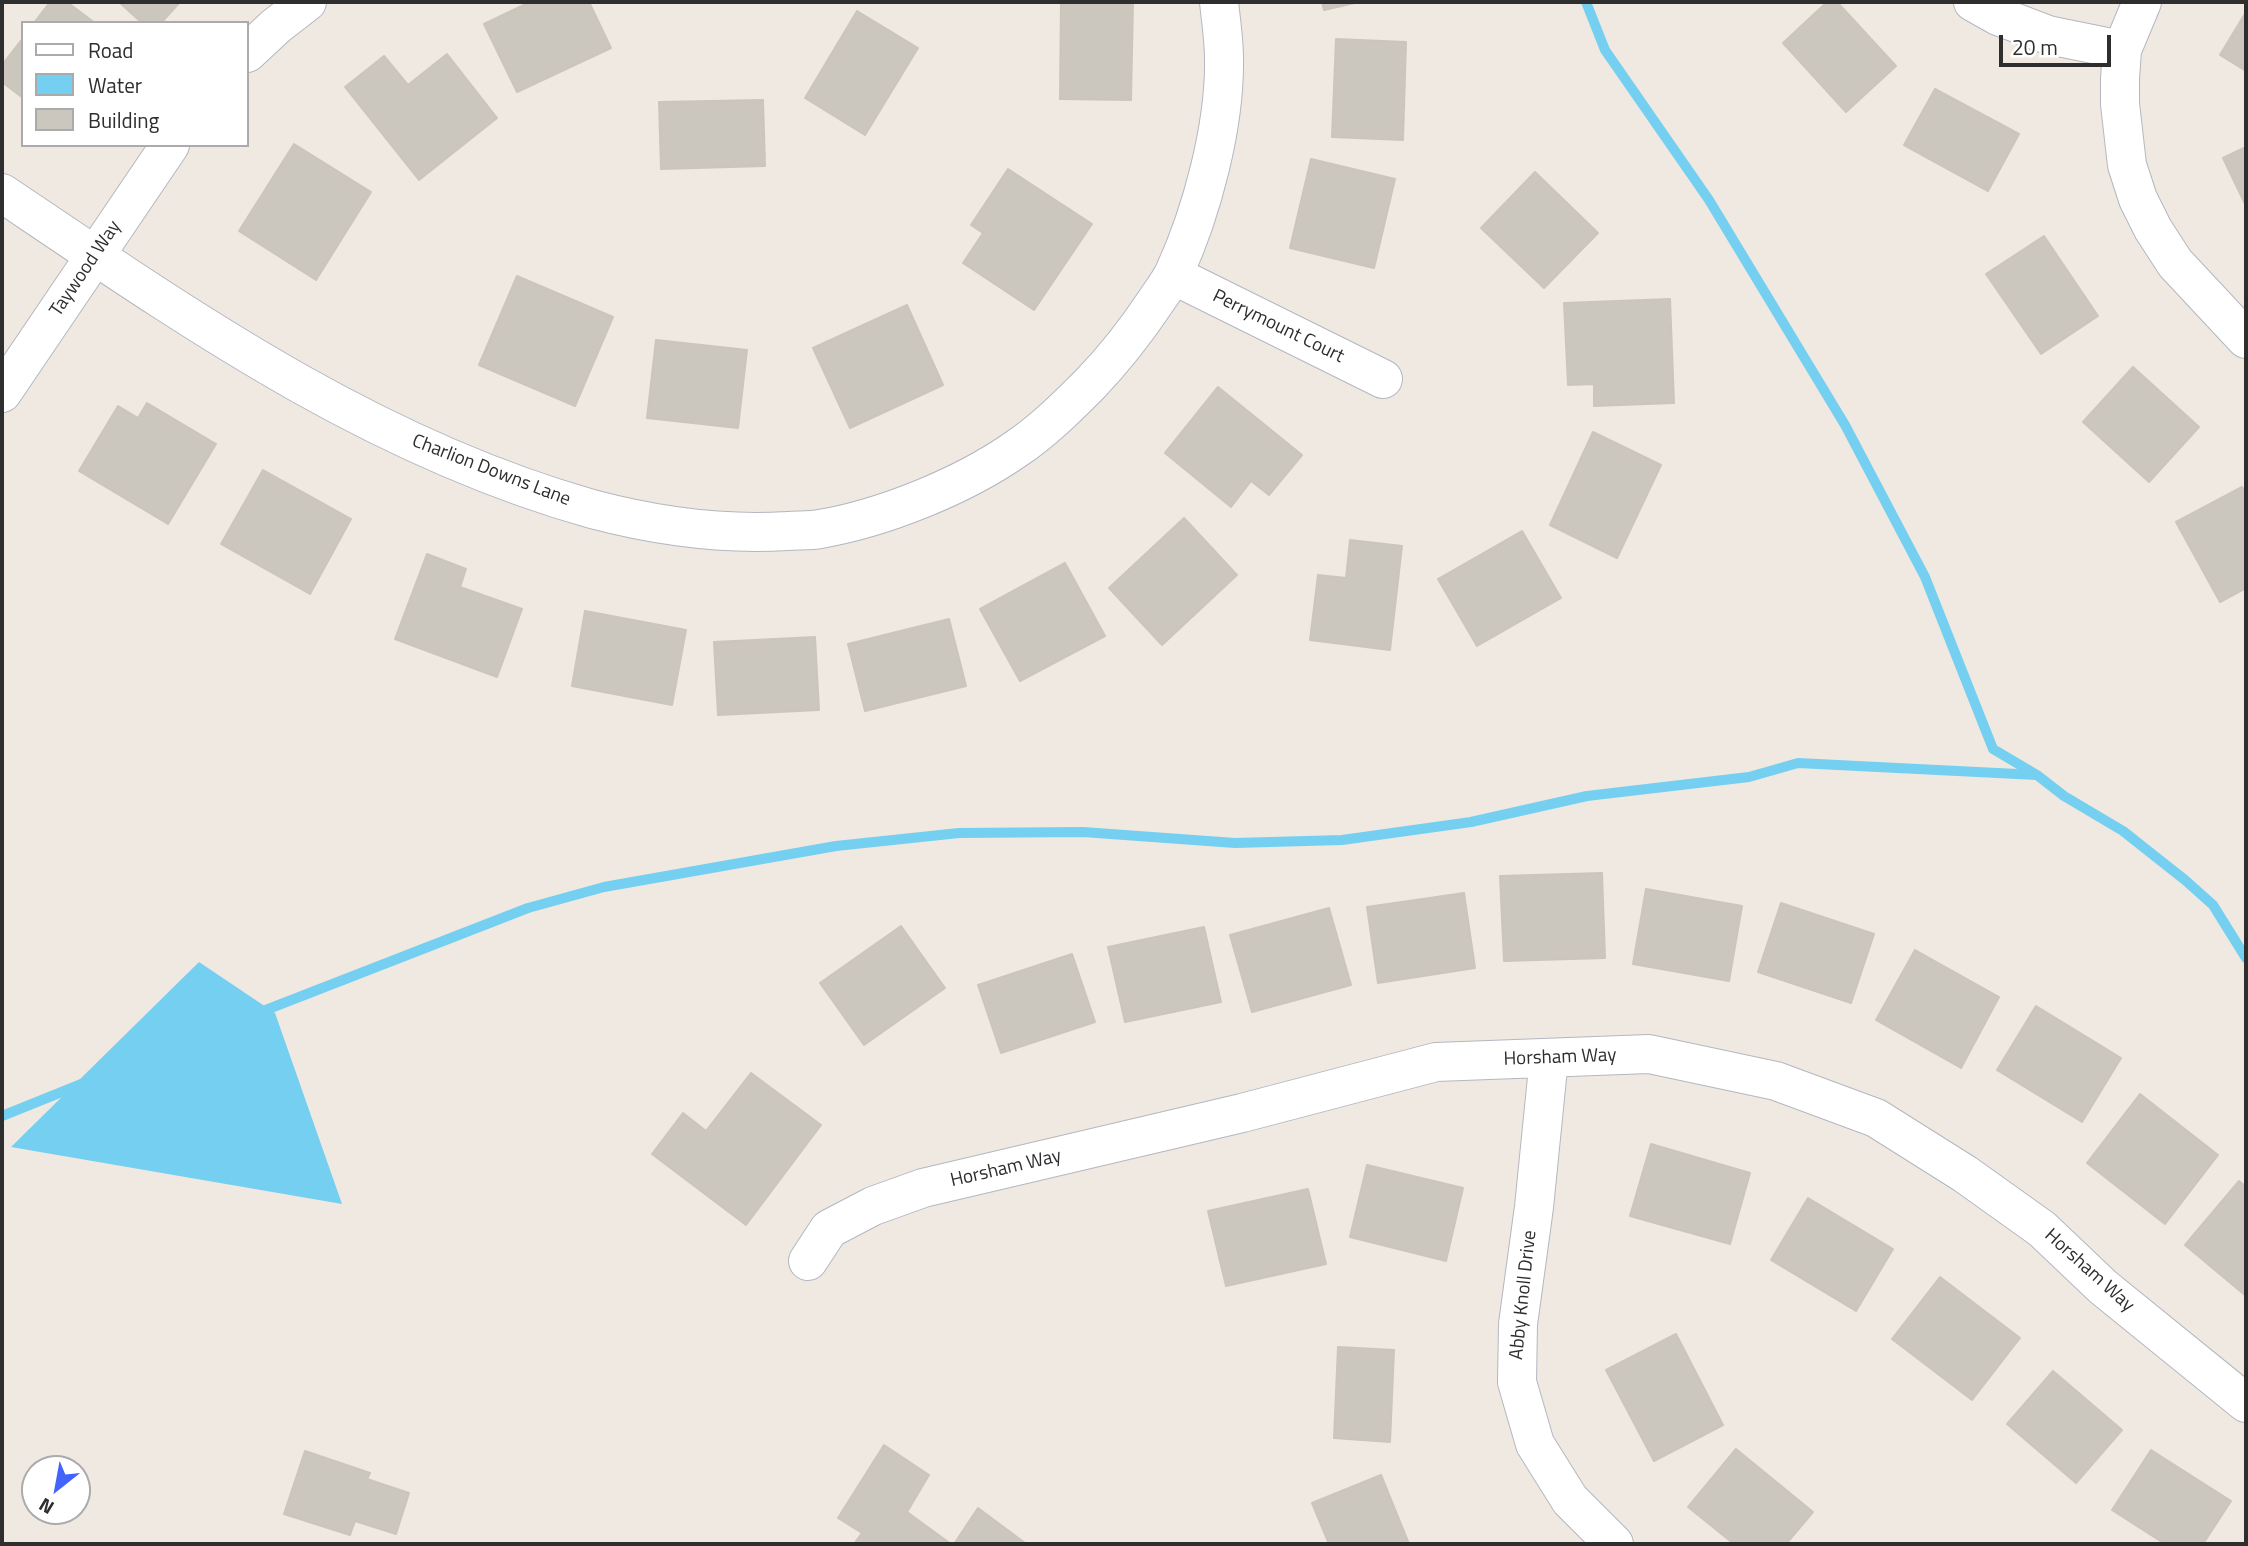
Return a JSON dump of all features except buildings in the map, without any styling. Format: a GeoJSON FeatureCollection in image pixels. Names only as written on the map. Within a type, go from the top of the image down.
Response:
{"type":"FeatureCollection","features":[{"type":"Feature","properties":{"kind":"street"},"geometry":{"type":"LineString","coordinates":[[248,52],[307,2]]}},
{"type":"Feature","properties":{"kind":"street","name":"Charlion Downs Lane"},"geometry":{"type":"LineString","coordinates":[[2,193],[222,339],[301,386],[460,463],[546,496],[638,521],[719,533],[819,529],[871,516],[929,495],[974,475],[1018,448],[1080,394],[1112,361],[1139,326],[1173,275],[1202,201],[1219,124],[1224,59],[1219,2]]}},
{"type":"Feature","properties":{"kind":"street"},"geometry":{"type":"LineString","coordinates":[[1973,2],[1998,16],[2048,35],[2122,50]]}},
{"type":"Feature","properties":{"kind":"street"},"geometry":{"type":"LineString","coordinates":[[2142,2],[2122,50],[2120,104],[2127,165],[2138,199],[2152,229],[2175,264],[2246,340]]}},
{"type":"Feature","properties":{"kind":"street","name":"Taywood Way"},"geometry":{"type":"LineString","coordinates":[[2,393],[169,147]]}},
{"type":"Feature","properties":{"kind":"street","name":"Perrymount Court"},"geometry":{"type":"LineString","coordinates":[[1173,275],[1383,379]]}},
{"type":"Feature","properties":{"kind":"street","name":"Horsham Way"},"geometry":{"type":"LineString","coordinates":[[808,1261],[829,1229],[873,1206],[923,1188],[1229,1116],[1436,1062],[1649,1054],[1776,1081],[1876,1118],[1965,1174],[2042,1229],[2103,1287],[2246,1403]]}},
{"type":"Feature","properties":{"kind":"street","name":"Abby Knoll Drive"},"geometry":{"type":"LineString","coordinates":[[1549,1058],[1518,1324],[1517,1382],[1535,1444],[1570,1500],[1614,1544]]}},
{"type":"Feature","properties":{"kind":"water"},"geometry":{"type":"Polygon","coordinates":[[[199,962],[275,1013],[342,1204],[11,1147],[199,962]]]}},
{"type":"Feature","properties":{"kind":"waterway"},"geometry":{"type":"LineString","coordinates":[[1586,2],[1605,50],[1709,200],[1845,425],[1925,577],[1993,749],[2123,831],[2185,880],[2213,905],[2246,958]]}},
{"type":"Feature","properties":{"kind":"waterway"},"geometry":{"type":"LineString","coordinates":[[258,1013],[528,908],[604,887],[836,846],[959,833],[1083,832],[1235,843],[1342,840],[1471,822],[1587,796],[1749,777],[1798,763],[2037,775]]}},
{"type":"Feature","properties":{"kind":"waterway"},"geometry":{"type":"LineString","coordinates":[[2,1116],[84,1083]]}}]}
